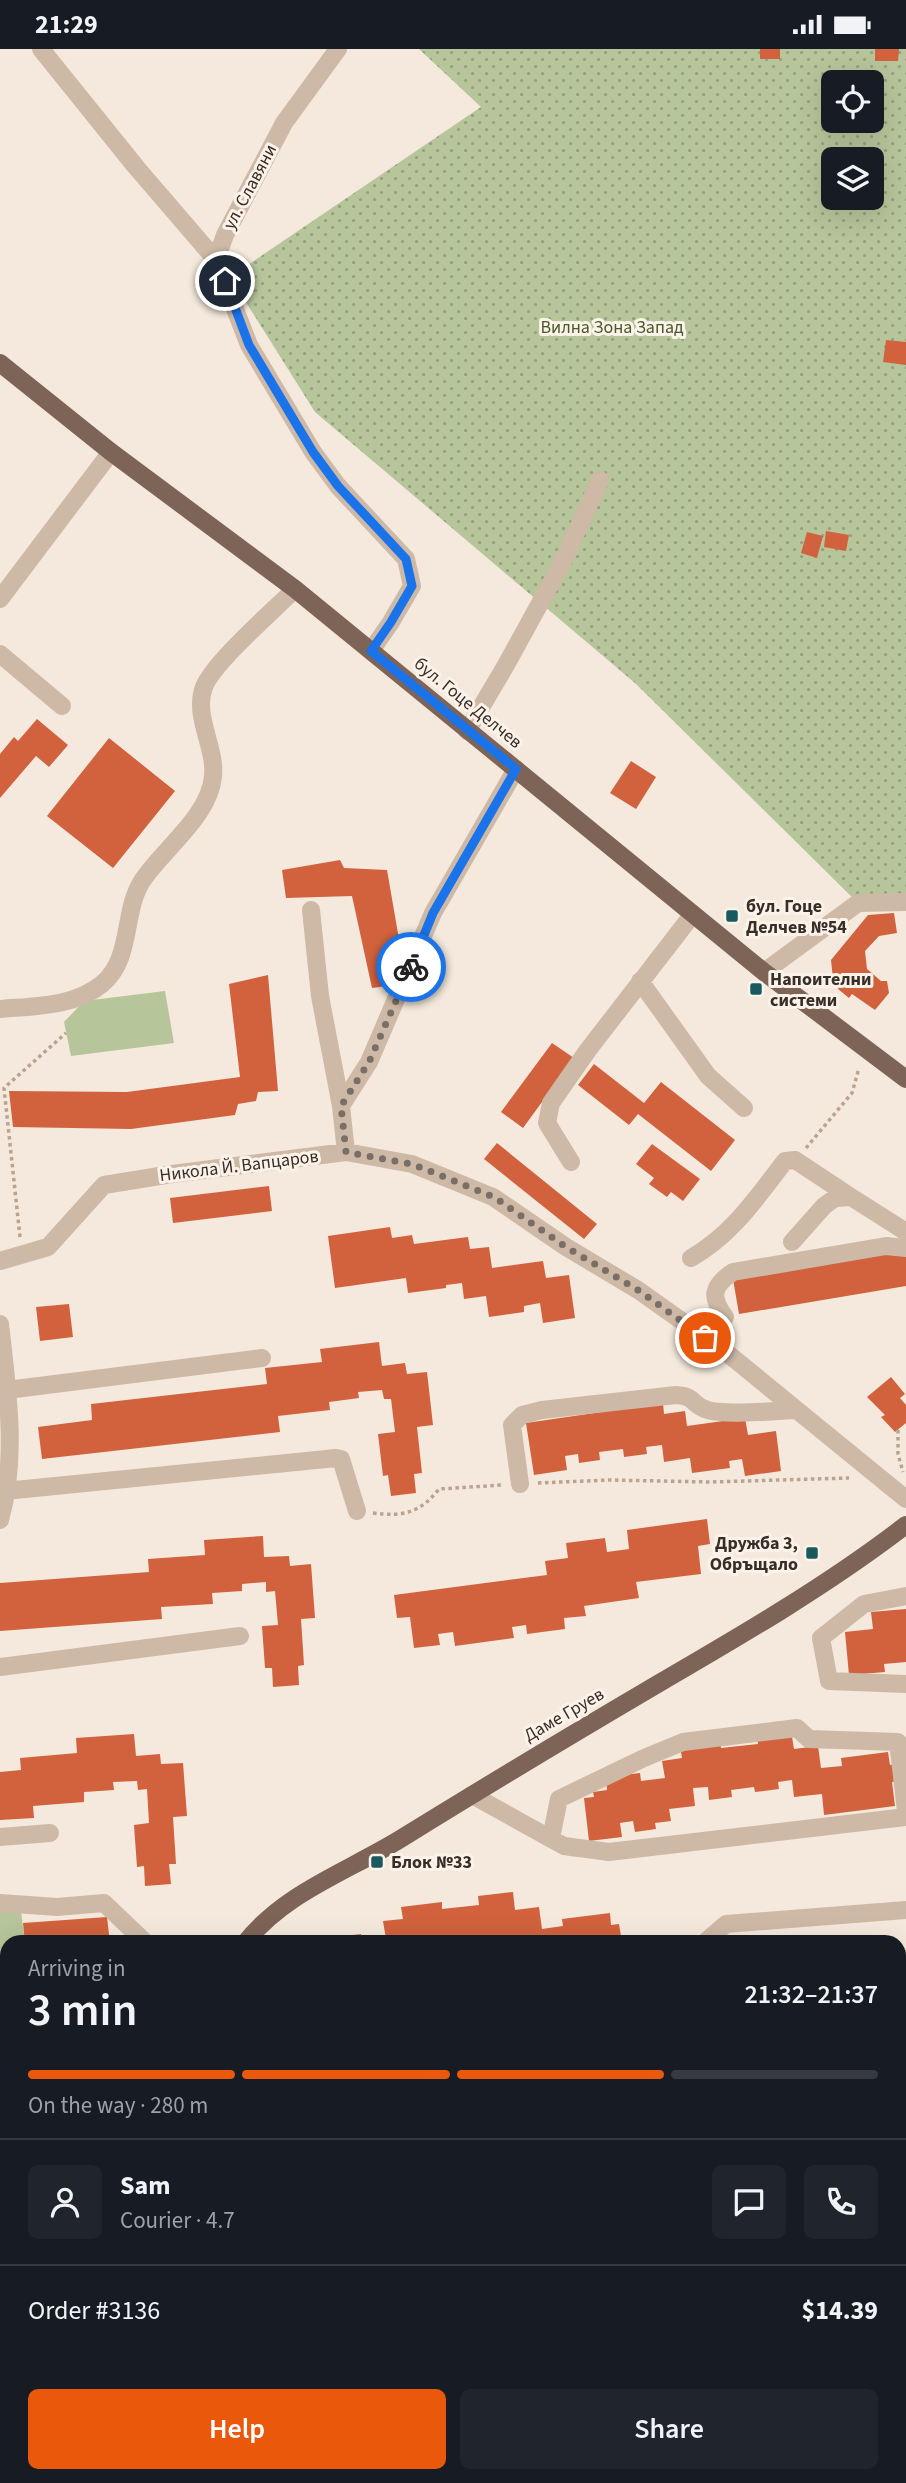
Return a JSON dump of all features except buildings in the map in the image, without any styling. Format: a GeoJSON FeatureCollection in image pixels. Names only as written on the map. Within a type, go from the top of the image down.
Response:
{"type":"FeatureCollection","features":[{"type":"Feature","properties":{"kind":"main road","name":"бул. Гоце Делчев"},"geometry":{"type":"LineString","coordinates":[[0,363],[111,452],[295,589],[764,972],[906,1079]]}},
{"type":"Feature","properties":{"kind":"main road","name":"Даме Груев"},"geometry":{"type":"LineString","coordinates":[[251,1935],[260,1924],[300,1893],[381,1851],[771,1617],[906,1525]]}},
{"type":"Feature","properties":{"kind":"street"},"geometry":{"type":"LineString","coordinates":[[41,49],[136,167],[216,260],[249,345],[313,452],[338,486],[406,559],[412,586],[371,651]]}},
{"type":"Feature","properties":{"kind":"street","name":"ул. Славяни"},"geometry":{"type":"LineString","coordinates":[[216,260],[225,235],[284,123],[338,49]]}},
{"type":"Feature","properties":{"kind":"street"},"geometry":{"type":"LineString","coordinates":[[0,599],[111,452]]}},
{"type":"Feature","properties":{"kind":"street"},"geometry":{"type":"LineString","coordinates":[[467,731],[561,565],[600,480]]}},
{"type":"Feature","properties":{"kind":"street"},"geometry":{"type":"LineString","coordinates":[[0,1009],[50,1005],[73,1000],[101,985],[115,970],[123,951],[132,904],[142,882],[198,814],[209,793],[213,760],[202,713],[204,687],[219,664],[295,589]]}},
{"type":"Feature","properties":{"kind":"street"},"geometry":{"type":"LineString","coordinates":[[0,655],[62,706]]}},
{"type":"Feature","properties":{"kind":"street"},"geometry":{"type":"LineString","coordinates":[[341,1106],[369,1062],[433,913],[516,769]]}},
{"type":"Feature","properties":{"kind":"street"},"geometry":{"type":"LineString","coordinates":[[764,972],[858,903],[906,902]]}},
{"type":"Feature","properties":{"kind":"street"},"geometry":{"type":"LineString","coordinates":[[311,910],[320,996],[341,1106],[346,1152]]}},
{"type":"Feature","properties":{"kind":"street"},"geometry":{"type":"LineString","coordinates":[[571,1162],[547,1123],[551,1103],[640,981],[693,914]]}},
{"type":"Feature","properties":{"kind":"street"},"geometry":{"type":"LineString","coordinates":[[640,981],[708,1076],[744,1108]]}},
{"type":"Feature","properties":{"kind":"street","name":"Никола Й. Вапцаров"},"geometry":{"type":"LineString","coordinates":[[0,1261],[48,1247],[104,1185],[346,1152],[412,1164],[494,1197],[566,1247],[638,1290],[727,1353],[906,1499]]}},
{"type":"Feature","properties":{"kind":"street"},"geometry":{"type":"LineString","coordinates":[[691,1258],[710,1248],[728,1232],[785,1161],[795,1160],[906,1232]]}},
{"type":"Feature","properties":{"kind":"street"},"geometry":{"type":"LineString","coordinates":[[792,1242],[824,1206],[835,1198],[851,1197]]}},
{"type":"Feature","properties":{"kind":"street"},"geometry":{"type":"LineString","coordinates":[[726,1317],[717,1305],[716,1288],[722,1279],[733,1272],[886,1246],[906,1248]]}},
{"type":"Feature","properties":{"kind":"street"},"geometry":{"type":"LineString","coordinates":[[0,1324],[10,1435],[0,1520]]}},
{"type":"Feature","properties":{"kind":"street"},"geometry":{"type":"LineString","coordinates":[[7,1389],[262,1358]]}},
{"type":"Feature","properties":{"kind":"street"},"geometry":{"type":"LineString","coordinates":[[520,1485],[512,1425],[522,1415],[542,1410],[676,1395],[688,1396],[704,1409],[728,1413],[795,1410]]}},
{"type":"Feature","properties":{"kind":"street"},"geometry":{"type":"LineString","coordinates":[[5,1491],[336,1458],[341,1459],[357,1511]]}},
{"type":"Feature","properties":{"kind":"street"},"geometry":{"type":"LineString","coordinates":[[906,1596],[864,1604],[821,1638],[829,1681],[906,1684]]}},
{"type":"Feature","properties":{"kind":"street"},"geometry":{"type":"LineString","coordinates":[[0,1667],[240,1636]]}},
{"type":"Feature","properties":{"kind":"street"},"geometry":{"type":"LineString","coordinates":[[551,1838],[558,1799],[644,1758],[683,1742],[797,1728],[809,1739],[898,1742],[906,1811]]}},
{"type":"Feature","properties":{"kind":"street"},"geometry":{"type":"LineString","coordinates":[[472,1795],[564,1846],[609,1852],[906,1818]]}},
{"type":"Feature","properties":{"kind":"street"},"geometry":{"type":"LineString","coordinates":[[0,1837],[50,1833]]}},
{"type":"Feature","properties":{"kind":"street"},"geometry":{"type":"LineString","coordinates":[[0,1903],[57,1907],[104,1903],[138,1935]]}},
{"type":"Feature","properties":{"kind":"street"},"geometry":{"type":"LineString","coordinates":[[713,1935],[726,1924],[906,1910]]}},
{"type":"Feature","properties":{"kind":"street"},"geometry":{"type":"LineString","coordinates":[[127,1923],[127,1935]]}},
{"type":"Feature","properties":{"kind":"path"},"geometry":{"type":"LineString","coordinates":[[22,1254],[4,1088],[66,1033]]}},
{"type":"Feature","properties":{"kind":"path"},"geometry":{"type":"LineString","coordinates":[[795,1160],[852,1093],[858,1076],[861,1045]]}},
{"type":"Feature","properties":{"kind":"path"},"geometry":{"type":"LineString","coordinates":[[898,1430],[898,1454],[905,1478]]}},
{"type":"Feature","properties":{"kind":"path"},"geometry":{"type":"LineString","coordinates":[[357,1511],[411,1513],[430,1501],[439,1489],[609,1480],[711,1482],[879,1476]]}},
{"type":"Feature","properties":{"kind":"green space","name":"Вилна Зона Запад"},"geometry":{"type":"Polygon","coordinates":[[[419,49],[906,49],[906,902],[858,903],[635,683],[315,412],[230,277],[481,107],[419,49]]]}},
{"type":"Feature","properties":{"kind":"green space"},"geometry":{"type":"Polygon","coordinates":[[[165,991],[174,1043],[71,1056],[64,1022],[84,1001],[165,991]]]}},
{"type":"Feature","properties":{"kind":"green space"},"geometry":{"type":"Polygon","coordinates":[[[19,1897],[24,1935],[0,1935],[0,1899],[19,1897]]]}},
{"type":"Feature","properties":{"kind":"way so far"},"geometry":{"type":"LineString","coordinates":[[411,967],[369,1062],[341,1106],[346,1152],[412,1164],[494,1197],[566,1247],[638,1290],[705,1338]]}},
{"type":"Feature","properties":{"kind":"place","name":"бул. Гоце Делчев №54"},"geometry":{"type":"Point","coordinates":[732,916]}},
{"type":"Feature","properties":{"kind":"place","name":"Напоителни системи"},"geometry":{"type":"Point","coordinates":[756,989]}},
{"type":"Feature","properties":{"kind":"place","name":"Дружба 3, Обръщало"},"geometry":{"type":"Point","coordinates":[812,1553]}},
{"type":"Feature","properties":{"kind":"place","name":"Блок №33"},"geometry":{"type":"Point","coordinates":[377,1862]}},
{"type":"Feature","properties":{"kind":"route"},"geometry":{"type":"LineString","coordinates":[[225,281],[249,345],[313,452],[338,486],[406,559],[412,586],[371,651],[516,769],[433,913],[411,967]]}}]}
